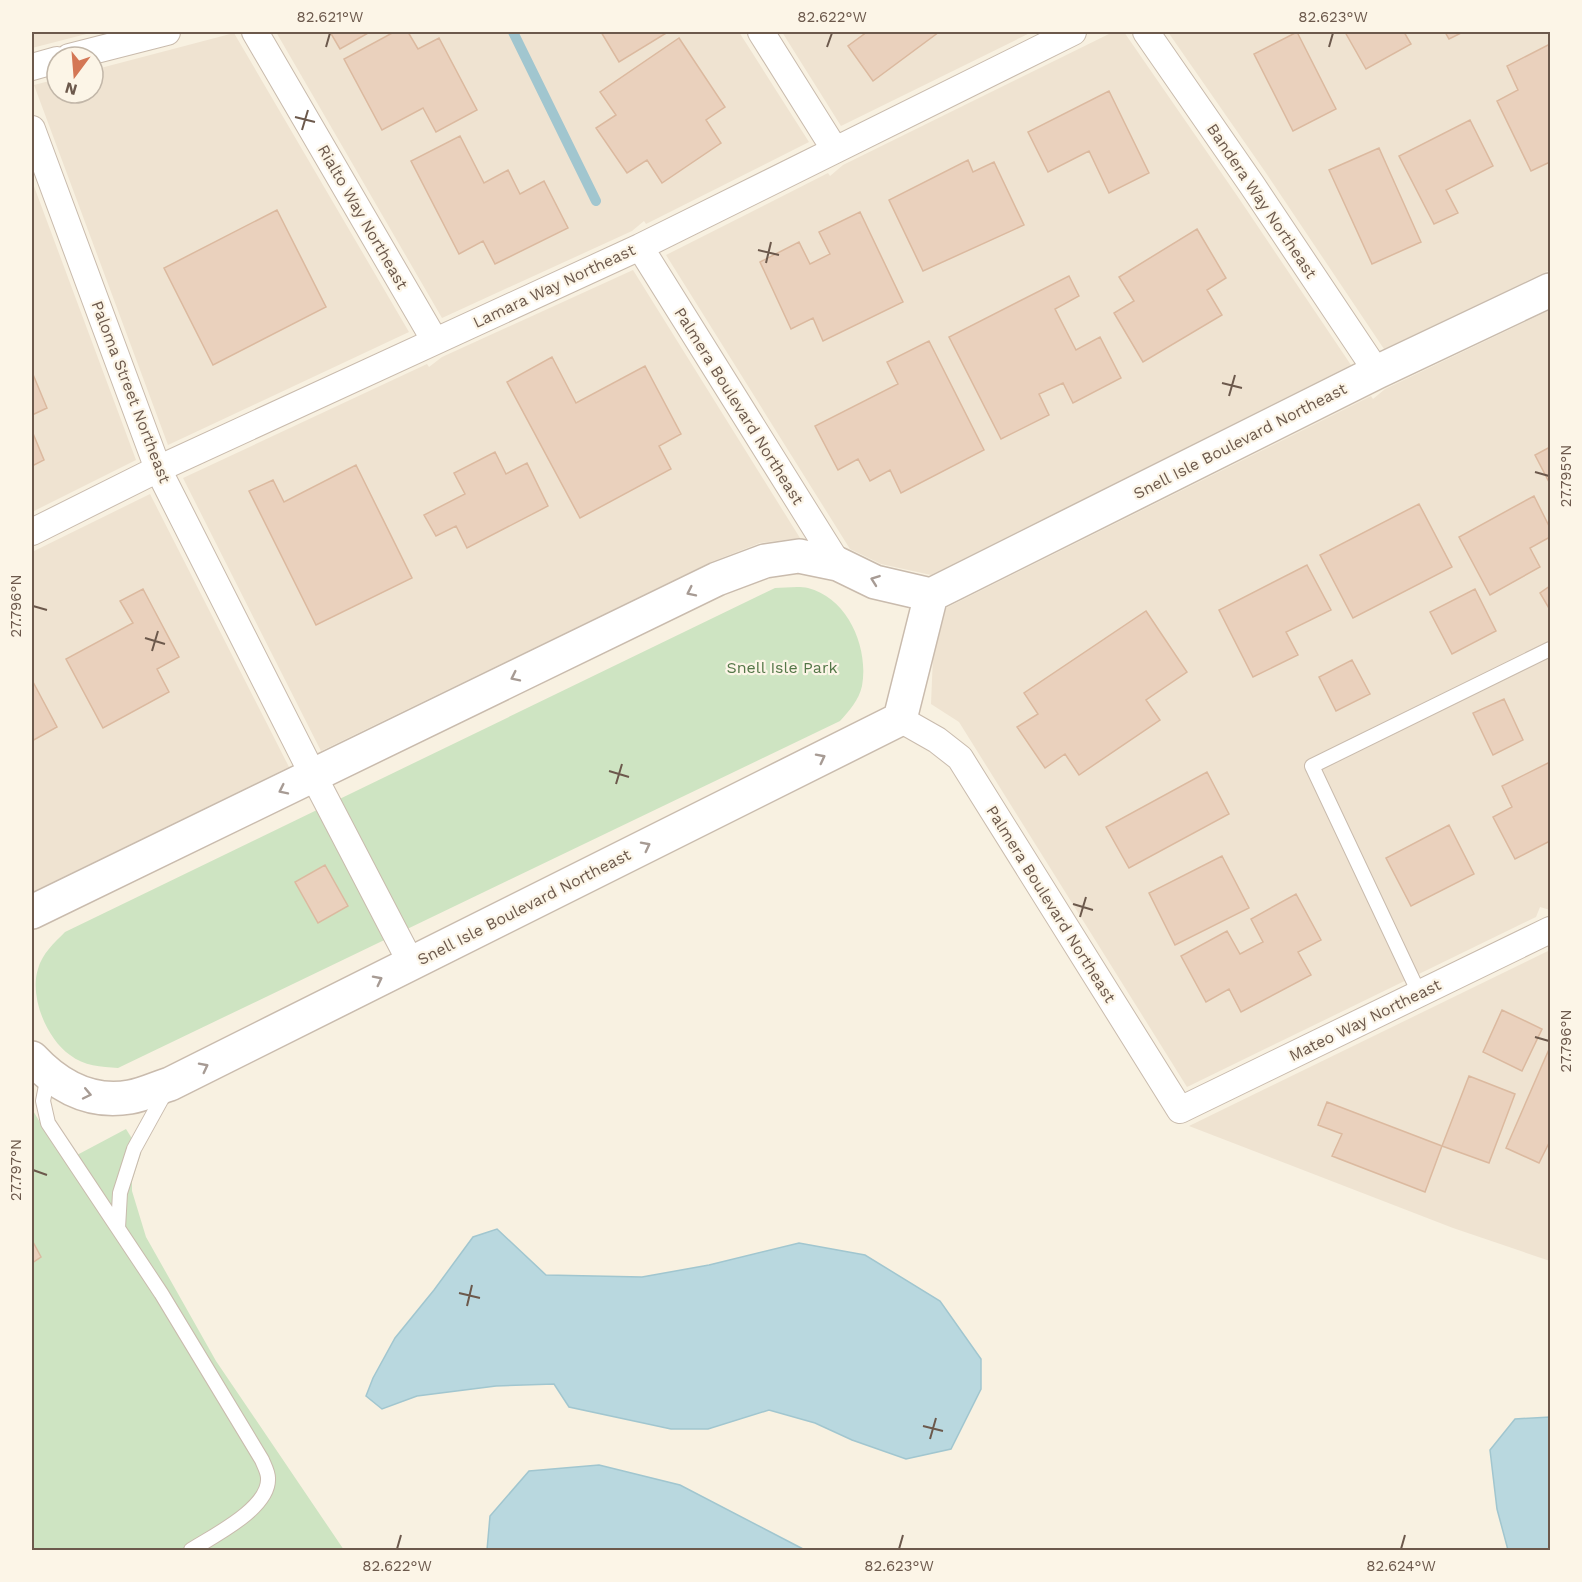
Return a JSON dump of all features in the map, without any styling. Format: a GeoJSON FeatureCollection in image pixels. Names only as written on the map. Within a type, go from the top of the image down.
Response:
{"type":"FeatureCollection","features":[{"type":"Feature","properties":{"kind":"street"},"geometry":{"type":"LineString","coordinates":[[105,48],[167,32]]}},
{"type":"Feature","properties":{"kind":"street","name":"Rialto Way Northeast"},"geometry":{"type":"LineString","coordinates":[[255,32],[435,341]]}},
{"type":"Feature","properties":{"kind":"street"},"geometry":{"type":"LineString","coordinates":[[761,32],[835,150]]}},
{"type":"Feature","properties":{"kind":"street","name":"Lamara Way Northeast"},"geometry":{"type":"LineString","coordinates":[[32,532],[158,469],[640,247],[1073,32]]}},
{"type":"Feature","properties":{"kind":"street","name":"Bandera Way Northeast"},"geometry":{"type":"LineString","coordinates":[[1146,32],[1377,372]]}},
{"type":"Feature","properties":{"kind":"street","name":"Paloma Street Northeast"},"geometry":{"type":"LineString","coordinates":[[32,129],[158,469],[313,776],[411,963]]}},
{"type":"Feature","properties":{"kind":"street","name":"Palmera Boulevard Northeast"},"geometry":{"type":"LineString","coordinates":[[640,247],[838,564]]}},
{"type":"Feature","properties":{"kind":"street","name":"Snell Isle Boulevard Northeast"},"geometry":{"type":"LineString","coordinates":[[931,595],[1377,372],[1551,290]]}},
{"type":"Feature","properties":{"kind":"street"},"geometry":{"type":"LineString","coordinates":[[32,912],[717,579],[765,561],[799,556],[838,564],[875,582],[931,595],[900,719]]}},
{"type":"Feature","properties":{"kind":"street","name":"Snell Isle Boulevard Northeast"},"geometry":{"type":"LineString","coordinates":[[40,1066],[77,1093],[105,1098],[130,1097],[170,1084],[900,719]]}},
{"type":"Feature","properties":{"kind":"street","name":"Palmera Boulevard Northeast"},"geometry":{"type":"LineString","coordinates":[[900,719],[937,740],[960,758],[1180,1110]]}},
{"type":"Feature","properties":{"kind":"street","name":"Mateo Way Northeast"},"geometry":{"type":"LineString","coordinates":[[1180,1110],[1550,931]]}},
{"type":"Feature","properties":{"kind":"lane"},"geometry":{"type":"LineString","coordinates":[[1419,993],[1312,766],[1551,649]]}},
{"type":"Feature","properties":{"kind":"lane"},"geometry":{"type":"LineString","coordinates":[[40,1066],[43,1101],[48,1123],[161,1293],[262,1460],[268,1479],[254,1510],[191,1551]]}},
{"type":"Feature","properties":{"kind":"lane"},"geometry":{"type":"LineString","coordinates":[[117,1228],[120,1193],[134,1149],[170,1084]]}},
{"type":"Feature","properties":{"kind":"shaded area"},"geometry":{"type":"Polygon","coordinates":[[[32,32],[94,32],[32,48],[32,32]]]}},
{"type":"Feature","properties":{"kind":"shaded area"},"geometry":{"type":"Polygon","coordinates":[[[276,32],[739,32],[809,142],[646,224],[644,221],[632,231],[442,318],[276,32]]]}},
{"type":"Feature","properties":{"kind":"shaded area"},"geometry":{"type":"Polygon","coordinates":[[[782,32],[1032,32],[841,126],[782,32]]]}},
{"type":"Feature","properties":{"kind":"shaded area"},"geometry":{"type":"Polygon","coordinates":[[[1113,32],[1124,32],[1351,365],[931,575],[881,564],[850,549],[666,255],[828,173],[830,176],[843,165],[1113,32]]]}},
{"type":"Feature","properties":{"kind":"shaded area"},"geometry":{"type":"Polygon","coordinates":[[[1168,32],[1550,32],[1550,270],[1384,349],[1168,32]]]}},
{"type":"Feature","properties":{"kind":"shaded area"},"geometry":{"type":"Polygon","coordinates":[[[234,33],[409,332],[168,445],[34,85],[45,82],[45,105],[105,105],[105,67],[234,33]]]}},
{"type":"Feature","properties":{"kind":"shaded area"},"geometry":{"type":"Polygon","coordinates":[[[32,181],[136,460],[32,512],[32,181]]]}},
{"type":"Feature","properties":{"kind":"shaded area"},"geometry":{"type":"Polygon","coordinates":[[[633,270],[800,538],[760,543],[711,562],[321,751],[183,478],[427,364],[429,367],[442,357],[633,270]]]}},
{"type":"Feature","properties":{"kind":"shaded area"},"geometry":{"type":"Polygon","coordinates":[[[1550,310],[1550,910],[1540,907],[1536,917],[1187,1087],[959,722],[931,704],[933,656],[946,608],[1371,396],[1373,399],[1385,389],[1550,310]]]}},
{"type":"Feature","properties":{"kind":"shaded area"},"geometry":{"type":"Polygon","coordinates":[[[150,494],[289,767],[32,892],[32,552],[150,494]]]}},
{"type":"Feature","properties":{"kind":"shaded area"},"geometry":{"type":"Polygon","coordinates":[[[1550,952],[1550,1261],[1453,1228],[1189,1126],[1550,952]]]}},
{"type":"Feature","properties":{"kind":"green space","name":"Snell Isle Park"},"geometry":{"type":"Polygon","coordinates":[[[804,587],[822,594],[845,613],[853,626],[862,656],[862,686],[856,701],[840,721],[118,1068],[93,1065],[75,1059],[62,1048],[47,1028],[36,992],[38,969],[42,958],[65,932],[775,588],[804,587]]]}},
{"type":"Feature","properties":{"kind":"green space"},"geometry":{"type":"Polygon","coordinates":[[[32,1109],[56,1149],[77,1155],[126,1129],[141,1153],[132,1181],[132,1191],[146,1237],[216,1361],[344,1550],[32,1550],[32,1109]]]}},
{"type":"Feature","properties":{"kind":"water"},"geometry":{"type":"Polygon","coordinates":[[[497,1229],[546,1275],[642,1277],[709,1265],[799,1243],[865,1255],[940,1301],[981,1359],[981,1389],[951,1449],[906,1459],[852,1440],[815,1423],[769,1410],[708,1429],[671,1429],[569,1407],[554,1384],[496,1386],[417,1396],[382,1409],[366,1396],[395,1338],[473,1237],[497,1229]]]}},
{"type":"Feature","properties":{"kind":"water"},"geometry":{"type":"Polygon","coordinates":[[[1550,1417],[1550,1550],[1508,1550],[1497,1509],[1490,1450],[1515,1419],[1550,1417]]]}},
{"type":"Feature","properties":{"kind":"water"},"geometry":{"type":"Polygon","coordinates":[[[599,1465],[680,1485],[805,1550],[487,1550],[490,1516],[529,1471],[599,1465]]]}},
{"type":"Feature","properties":{"kind":"building"},"geometry":{"type":"Polygon","coordinates":[[[330,32],[370,32],[340,49],[330,32]]]}},
{"type":"Feature","properties":{"kind":"building"},"geometry":{"type":"Polygon","coordinates":[[[394,32],[408,32],[418,49],[439,38],[477,110],[436,132],[423,108],[382,130],[344,59],[394,32]]]}},
{"type":"Feature","properties":{"kind":"building"},"geometry":{"type":"Polygon","coordinates":[[[601,32],[668,32],[619,62],[601,32]]]}},
{"type":"Feature","properties":{"kind":"building"},"geometry":{"type":"Polygon","coordinates":[[[867,32],[939,32],[873,81],[848,46],[867,32]]]}},
{"type":"Feature","properties":{"kind":"building"},"geometry":{"type":"Polygon","coordinates":[[[1297,32],[1336,109],[1293,131],[1254,54],[1297,32]]]}},
{"type":"Feature","properties":{"kind":"building"},"geometry":{"type":"Polygon","coordinates":[[[1345,32],[1404,32],[1411,44],[1366,69],[1345,32]]]}},
{"type":"Feature","properties":{"kind":"building"},"geometry":{"type":"Polygon","coordinates":[[[1445,32],[1463,32],[1449,39],[1445,32]]]}},
{"type":"Feature","properties":{"kind":"building"},"geometry":{"type":"Polygon","coordinates":[[[679,38],[725,107],[706,120],[721,143],[662,183],[647,160],[627,173],[596,128],[616,115],[600,92],[679,38]]]}},
{"type":"Feature","properties":{"kind":"building"},"geometry":{"type":"Polygon","coordinates":[[[1550,44],[1550,162],[1531,171],[1497,101],[1518,90],[1507,66],[1550,44]]]}},
{"type":"Feature","properties":{"kind":"building"},"geometry":{"type":"Polygon","coordinates":[[[1109,91],[1149,173],[1109,193],[1089,151],[1048,172],[1028,132],[1109,91]]]}},
{"type":"Feature","properties":{"kind":"building"},"geometry":{"type":"Polygon","coordinates":[[[1470,120],[1493,166],[1446,190],[1458,213],[1434,224],[1399,156],[1470,120]]]}},
{"type":"Feature","properties":{"kind":"building"},"geometry":{"type":"Polygon","coordinates":[[[460,136],[484,183],[508,170],[520,194],[544,181],[568,228],[495,264],[483,241],[459,254],[411,161],[460,136]]]}},
{"type":"Feature","properties":{"kind":"building"},"geometry":{"type":"Polygon","coordinates":[[[1379,148],[1421,242],[1372,264],[1329,170],[1379,148]]]}},
{"type":"Feature","properties":{"kind":"building"},"geometry":{"type":"Polygon","coordinates":[[[968,160],[973,172],[994,162],[1024,225],[923,271],[889,200],[968,160]]]}},
{"type":"Feature","properties":{"kind":"building"},"geometry":{"type":"Polygon","coordinates":[[[277,210],[326,307],[213,365],[164,268],[277,210]]]}},
{"type":"Feature","properties":{"kind":"building"},"geometry":{"type":"Polygon","coordinates":[[[860,212],[903,302],[823,341],[813,318],[791,329],[760,262],[799,242],[810,264],[830,254],[819,232],[860,212]]]}},
{"type":"Feature","properties":{"kind":"building"},"geometry":{"type":"Polygon","coordinates":[[[1197,229],[1226,278],[1207,290],[1222,315],[1143,362],[1114,313],[1134,301],[1119,277],[1197,229]]]}},
{"type":"Feature","properties":{"kind":"building"},"geometry":{"type":"Polygon","coordinates":[[[1069,276],[1079,296],[1055,309],[1076,350],[1100,337],[1121,378],[1073,403],[1063,383],[1039,394],[1049,415],[1001,439],[949,337],[1069,276]]]}},
{"type":"Feature","properties":{"kind":"building"},"geometry":{"type":"Polygon","coordinates":[[[929,341],[984,450],[901,493],[890,470],[870,481],[858,459],[838,470],[815,426],[898,384],[887,362],[929,341]]]}},
{"type":"Feature","properties":{"kind":"building"},"geometry":{"type":"Polygon","coordinates":[[[552,357],[576,403],[645,366],[681,434],[659,446],[671,469],[580,518],[507,382],[552,357]]]}},
{"type":"Feature","properties":{"kind":"building"},"geometry":{"type":"Polygon","coordinates":[[[32,372],[47,408],[32,415],[32,372]]]}},
{"type":"Feature","properties":{"kind":"building"},"geometry":{"type":"Polygon","coordinates":[[[32,431],[44,460],[32,466],[32,431]]]}},
{"type":"Feature","properties":{"kind":"building"},"geometry":{"type":"Polygon","coordinates":[[[1550,447],[1550,484],[1535,455],[1550,447]]]}},
{"type":"Feature","properties":{"kind":"building"},"geometry":{"type":"Polygon","coordinates":[[[495,452],[506,474],[527,463],[548,506],[467,548],[456,526],[436,536],[424,515],[465,494],[454,473],[495,452]]]}},
{"type":"Feature","properties":{"kind":"building"},"geometry":{"type":"Polygon","coordinates":[[[356,465],[412,578],[316,625],[249,491],[273,480],[284,502],[356,465]]]}},
{"type":"Feature","properties":{"kind":"building"},"geometry":{"type":"Polygon","coordinates":[[[1534,496],[1550,528],[1550,537],[1530,548],[1540,567],[1490,595],[1459,537],[1534,496]]]}},
{"type":"Feature","properties":{"kind":"building"},"geometry":{"type":"Polygon","coordinates":[[[1419,504],[1452,567],[1353,618],[1320,555],[1419,504]]]}},
{"type":"Feature","properties":{"kind":"building"},"geometry":{"type":"Polygon","coordinates":[[[1307,565],[1331,610],[1286,632],[1298,655],[1253,677],[1219,610],[1307,565]]]}},
{"type":"Feature","properties":{"kind":"building"},"geometry":{"type":"Polygon","coordinates":[[[1550,586],[1550,610],[1540,593],[1550,586]]]}},
{"type":"Feature","properties":{"kind":"building"},"geometry":{"type":"Polygon","coordinates":[[[143,589],[179,657],[157,669],[169,692],[103,728],[66,659],[133,623],[120,601],[143,589]]]}},
{"type":"Feature","properties":{"kind":"building"},"geometry":{"type":"Polygon","coordinates":[[[1475,589],[1496,631],[1452,654],[1430,612],[1475,589]]]}},
{"type":"Feature","properties":{"kind":"building"},"geometry":{"type":"Polygon","coordinates":[[[1146,611],[1187,672],[1146,700],[1160,720],[1079,775],[1065,754],[1045,768],[1017,727],[1038,714],[1024,693],[1146,611]]]}},
{"type":"Feature","properties":{"kind":"building"},"geometry":{"type":"Polygon","coordinates":[[[1352,660],[1370,694],[1336,711],[1319,677],[1352,660]]]}},
{"type":"Feature","properties":{"kind":"building"},"geometry":{"type":"Polygon","coordinates":[[[32,680],[57,727],[32,741],[32,680]]]}},
{"type":"Feature","properties":{"kind":"building"},"geometry":{"type":"Polygon","coordinates":[[[1504,699],[1523,740],[1493,755],[1473,713],[1504,699]]]}},
{"type":"Feature","properties":{"kind":"building"},"geometry":{"type":"Polygon","coordinates":[[[1550,762],[1550,841],[1515,859],[1493,817],[1512,807],[1502,786],[1550,762]]]}},
{"type":"Feature","properties":{"kind":"building"},"geometry":{"type":"Polygon","coordinates":[[[1207,772],[1229,814],[1129,868],[1106,827],[1207,772]]]}},
{"type":"Feature","properties":{"kind":"building"},"geometry":{"type":"Polygon","coordinates":[[[1449,825],[1474,874],[1411,906],[1386,858],[1449,825]]]}},
{"type":"Feature","properties":{"kind":"building"},"geometry":{"type":"Polygon","coordinates":[[[1222,856],[1249,908],[1175,945],[1149,893],[1222,856]]]}},
{"type":"Feature","properties":{"kind":"building"},"geometry":{"type":"Polygon","coordinates":[[[325,865],[348,906],[318,923],[295,882],[325,865]]]}},
{"type":"Feature","properties":{"kind":"building"},"geometry":{"type":"Polygon","coordinates":[[[1296,894],[1321,940],[1298,952],[1311,975],[1241,1012],[1229,989],[1206,1002],[1181,956],[1227,931],[1240,954],[1263,942],[1251,919],[1296,894]]]}},
{"type":"Feature","properties":{"kind":"building"},"geometry":{"type":"Polygon","coordinates":[[[1502,1010],[1542,1029],[1522,1071],[1483,1052],[1502,1010]]]}},
{"type":"Feature","properties":{"kind":"building"},"geometry":{"type":"Polygon","coordinates":[[[1550,1047],[1550,1141],[1539,1163],[1506,1148],[1550,1047]]]}},
{"type":"Feature","properties":{"kind":"building"},"geometry":{"type":"Polygon","coordinates":[[[1469,1076],[1515,1094],[1489,1163],[1442,1146],[1469,1076]]]}},
{"type":"Feature","properties":{"kind":"building"},"geometry":{"type":"Polygon","coordinates":[[[1327,1102],[1442,1146],[1425,1192],[1332,1156],[1342,1134],[1318,1125],[1327,1102]]]}},
{"type":"Feature","properties":{"kind":"building"},"geometry":{"type":"Polygon","coordinates":[[[32,1240],[41,1257],[32,1263],[32,1240]]]}},
{"type":"Feature","properties":{"kind":"waterway"},"geometry":{"type":"LineString","coordinates":[[513,32],[596,201]]}}]}
